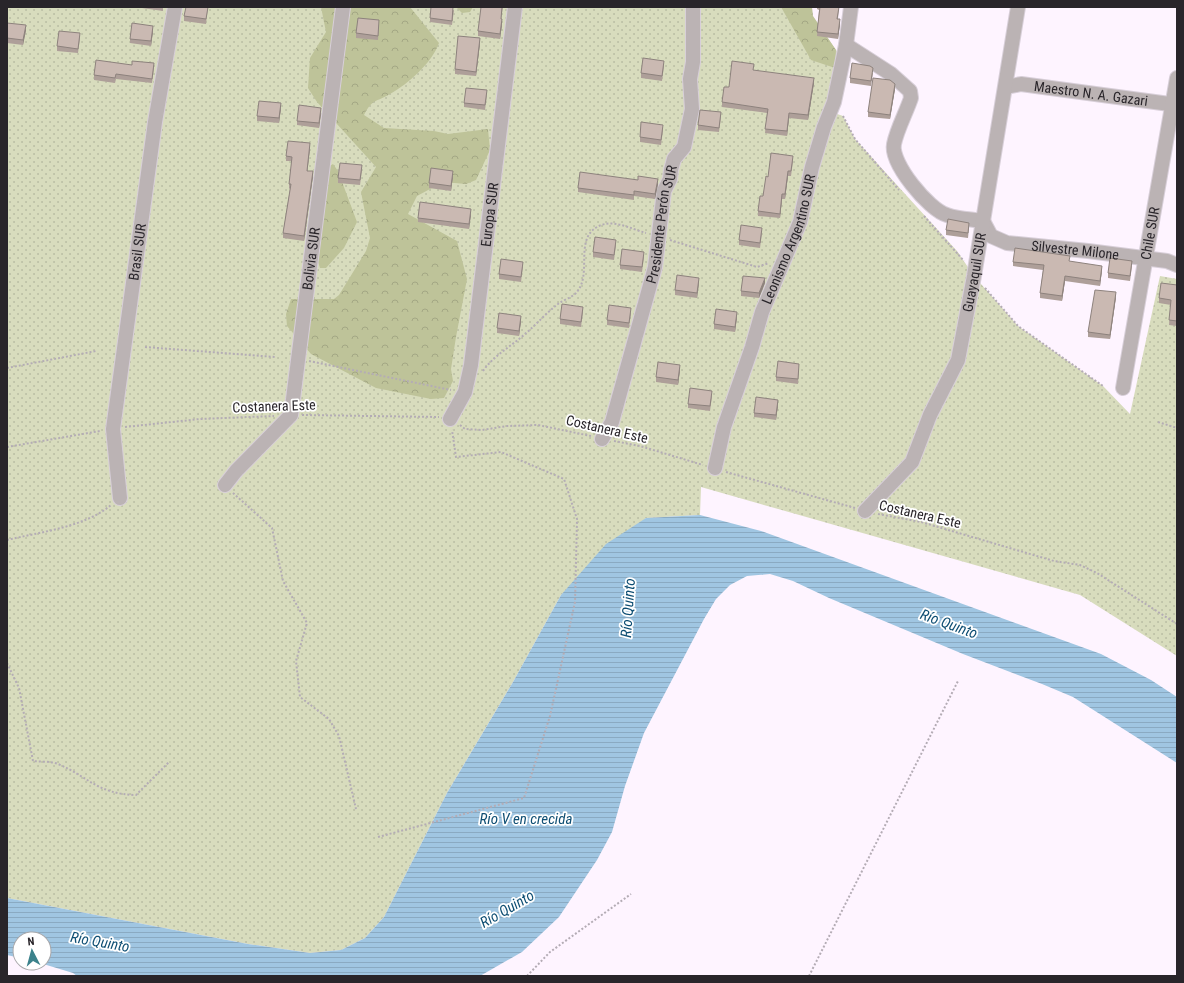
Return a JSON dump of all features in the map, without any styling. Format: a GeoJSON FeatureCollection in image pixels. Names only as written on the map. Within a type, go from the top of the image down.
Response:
{"type":"FeatureCollection","features":[{"type":"Feature","properties":{"kind":"street","name":"Brasil SUR"},"geometry":{"type":"LineString","coordinates":[[120,498],[113,429],[155,122],[175,7]]}},
{"type":"Feature","properties":{"kind":"street","name":"Bolivia SUR"},"geometry":{"type":"LineString","coordinates":[[291,415],[343,7]]}},
{"type":"Feature","properties":{"kind":"street","name":"Europa SUR"},"geometry":{"type":"LineString","coordinates":[[450,419],[465,392],[471,365],[515,7]]}},
{"type":"Feature","properties":{"kind":"street","name":"Presidente Perón SUR"},"geometry":{"type":"LineString","coordinates":[[602,439],[612,422],[654,267],[664,191],[670,179],[670,170],[674,159],[684,147],[692,109],[690,79],[693,62],[693,7]]}},
{"type":"Feature","properties":{"kind":"street","name":"Leonismo Argentino SUR"},"geometry":{"type":"LineString","coordinates":[[715,468],[724,427],[752,347],[762,312],[800,222],[812,167],[824,127],[834,102],[846,45],[851,7]]}},
{"type":"Feature","properties":{"kind":"street","name":"Guayaquil SUR"},"geometry":{"type":"LineString","coordinates":[[865,511],[912,462],[930,415],[958,360],[974,276],[1018,7]]}},
{"type":"Feature","properties":{"kind":"street"},"geometry":{"type":"LineString","coordinates":[[846,45],[891,74],[910,91],[911,98],[894,145],[894,156],[901,170],[934,209],[946,215],[983,221]]}},
{"type":"Feature","properties":{"kind":"street","name":"Chile SUR"},"geometry":{"type":"LineString","coordinates":[[1123,388],[1175,105],[1177,78]]}},
{"type":"Feature","properties":{"kind":"street","name":"Maestro N. A. Gazari"},"geometry":{"type":"LineString","coordinates":[[1006,87],[1021,84],[1175,105]]}},
{"type":"Feature","properties":{"kind":"street","name":"Silvestre Milone"},"geometry":{"type":"LineString","coordinates":[[983,221],[991,236],[1007,243],[1147,259],[1177,264]]}},
{"type":"Feature","properties":{"kind":"street"},"geometry":{"type":"LineString","coordinates":[[225,485],[236,471],[291,415]]}},
{"type":"Feature","properties":{"kind":"path"},"geometry":{"type":"LineString","coordinates":[[480,375],[490,361],[515,343],[557,305],[576,293],[583,280],[586,237],[590,231],[598,226],[613,223],[646,233]]}},
{"type":"Feature","properties":{"kind":"path"},"geometry":{"type":"LineString","coordinates":[[665,239],[756,267],[770,263]]}},
{"type":"Feature","properties":{"kind":"path"},"geometry":{"type":"LineString","coordinates":[[974,276],[1018,326],[1103,386]]}},
{"type":"Feature","properties":{"kind":"path"},"geometry":{"type":"LineString","coordinates":[[145,347],[275,357]]}},
{"type":"Feature","properties":{"kind":"path"},"geometry":{"type":"LineString","coordinates":[[7,368],[96,350]]}},
{"type":"Feature","properties":{"kind":"path"},"geometry":{"type":"LineString","coordinates":[[309,361],[451,390]]}},
{"type":"Feature","properties":{"kind":"path","name":"Costanera Este"},"geometry":{"type":"LineString","coordinates":[[7,447],[113,429],[200,419],[291,415],[433,416],[450,419],[465,429],[482,430],[507,426],[538,425],[565,429],[602,439],[640,446],[865,511],[920,522],[1054,561],[1080,565],[1097,573],[1177,624]]}},
{"type":"Feature","properties":{"kind":"path"},"geometry":{"type":"LineString","coordinates":[[378,837],[524,798],[550,716],[575,602],[577,519],[564,479],[501,452],[456,457],[450,419]]}},
{"type":"Feature","properties":{"kind":"path"},"geometry":{"type":"LineString","coordinates":[[1158,422],[1177,428]]}},
{"type":"Feature","properties":{"kind":"path"},"geometry":{"type":"LineString","coordinates":[[225,485],[272,528],[283,581],[307,622],[296,661],[300,697],[329,719],[339,736],[356,809]]}},
{"type":"Feature","properties":{"kind":"path"},"geometry":{"type":"LineString","coordinates":[[7,540],[82,522],[103,512],[120,498]]}},
{"type":"Feature","properties":{"kind":"path"},"geometry":{"type":"LineString","coordinates":[[7,663],[19,688],[33,761],[57,764],[101,789],[124,795],[136,795],[169,762]]}},
{"type":"Feature","properties":{"kind":"path"},"geometry":{"type":"LineString","coordinates":[[809,976],[958,681]]}},
{"type":"Feature","properties":{"kind":"path"},"geometry":{"type":"LineString","coordinates":[[528,976],[550,952],[631,894]]}},
{"type":"Feature","properties":{"kind":"green space"},"geometry":{"type":"Polygon","coordinates":[[[7,7],[806,7],[843,60],[831,106],[823,109],[843,116],[855,139],[957,251],[974,276],[1018,326],[1103,386],[1130,414],[1160,276],[1177,279],[1177,656],[1080,595],[701,487],[700,515],[646,518],[561,595],[513,682],[447,793],[384,917],[365,938],[341,950],[310,953],[248,944],[7,898],[7,7]]]}},
{"type":"Feature","properties":{"kind":"green space"},"geometry":{"type":"Polygon","coordinates":[[[321,7],[410,7],[439,43],[431,58],[412,79],[397,90],[372,103],[364,115],[384,128],[434,131],[448,134],[488,129],[490,150],[476,180],[466,184],[443,182],[417,196],[408,214],[457,241],[467,279],[451,369],[453,381],[444,398],[431,399],[376,388],[311,354],[287,326],[286,314],[291,299],[334,299],[339,295],[366,251],[370,238],[361,192],[376,167],[317,102],[308,88],[310,58],[326,32],[321,7]]]}},
{"type":"Feature","properties":{"kind":"green space"},"geometry":{"type":"Polygon","coordinates":[[[456,7],[473,7],[470,12],[462,13],[456,7]]]}},
{"type":"Feature","properties":{"kind":"green space"},"geometry":{"type":"Polygon","coordinates":[[[781,7],[812,7],[813,16],[836,50],[835,68],[811,60],[781,7]]]}},
{"type":"Feature","properties":{"kind":"green space"},"geometry":{"type":"Polygon","coordinates":[[[333,164],[338,171],[357,222],[344,248],[326,268],[320,268],[317,259],[328,167],[333,164]]]}},
{"type":"Feature","properties":{"kind":"water","name":"Río V en crecida"},"geometry":{"type":"Polygon","coordinates":[[[700,515],[761,531],[1101,654],[1151,680],[1177,697],[1177,763],[1073,697],[963,654],[829,598],[793,581],[770,574],[747,576],[730,585],[716,599],[704,619],[644,733],[625,786],[612,832],[597,860],[559,917],[522,952],[480,976],[77,976],[73,973],[52,967],[52,931],[12,931],[12,956],[7,955],[7,898],[248,944],[310,953],[341,950],[365,938],[384,917],[447,793],[513,682],[561,595],[606,544],[646,518],[700,515]]]}},
{"type":"Feature","properties":{"kind":"building"},"geometry":{"type":"Polygon","coordinates":[[[186,7],[208,7],[206,19],[184,16],[186,7]]]}},
{"type":"Feature","properties":{"kind":"building"},"geometry":{"type":"Polygon","coordinates":[[[431,7],[453,7],[452,21],[430,18],[431,7]]]}},
{"type":"Feature","properties":{"kind":"building"},"geometry":{"type":"Polygon","coordinates":[[[481,7],[502,7],[500,34],[478,31],[481,7]]]}},
{"type":"Feature","properties":{"kind":"building"},"geometry":{"type":"Polygon","coordinates":[[[820,7],[839,7],[837,19],[840,19],[838,34],[817,32],[820,7]]]}},
{"type":"Feature","properties":{"kind":"building"},"geometry":{"type":"Polygon","coordinates":[[[358,18],[379,20],[378,36],[356,33],[358,18]]]}},
{"type":"Feature","properties":{"kind":"building"},"geometry":{"type":"Polygon","coordinates":[[[7,23],[26,25],[23,40],[7,38],[7,23]]]}},
{"type":"Feature","properties":{"kind":"building"},"geometry":{"type":"Polygon","coordinates":[[[132,23],[153,26],[151,41],[130,39],[132,23]]]}},
{"type":"Feature","properties":{"kind":"building"},"geometry":{"type":"Polygon","coordinates":[[[59,31],[80,33],[78,49],[57,46],[59,31]]]}},
{"type":"Feature","properties":{"kind":"building"},"geometry":{"type":"Polygon","coordinates":[[[458,36],[480,38],[476,72],[455,69],[458,36]]]}},
{"type":"Feature","properties":{"kind":"building"},"geometry":{"type":"Polygon","coordinates":[[[643,58],[664,61],[662,76],[641,73],[643,58]]]}},
{"type":"Feature","properties":{"kind":"building"},"geometry":{"type":"Polygon","coordinates":[[[96,60],[132,65],[132,61],[154,63],[152,79],[116,74],[115,78],[94,75],[96,60]]]}},
{"type":"Feature","properties":{"kind":"building"},"geometry":{"type":"Polygon","coordinates":[[[732,61],[754,64],[753,70],[814,78],[808,115],[789,113],[787,131],[765,129],[768,109],[722,102],[724,87],[729,87],[732,61]]]}},
{"type":"Feature","properties":{"kind":"building"},"geometry":{"type":"Polygon","coordinates":[[[852,63],[870,66],[873,68],[871,81],[850,78],[852,63]]]}},
{"type":"Feature","properties":{"kind":"building"},"geometry":{"type":"Polygon","coordinates":[[[873,78],[890,80],[895,84],[890,115],[868,112],[873,78]]]}},
{"type":"Feature","properties":{"kind":"building"},"geometry":{"type":"Polygon","coordinates":[[[466,88],[487,90],[485,105],[464,103],[466,88]]]}},
{"type":"Feature","properties":{"kind":"building"},"geometry":{"type":"Polygon","coordinates":[[[259,101],[281,103],[279,118],[257,116],[259,101]]]}},
{"type":"Feature","properties":{"kind":"building"},"geometry":{"type":"Polygon","coordinates":[[[299,105],[321,108],[319,123],[297,121],[299,105]]]}},
{"type":"Feature","properties":{"kind":"building"},"geometry":{"type":"Polygon","coordinates":[[[700,110],[721,112],[719,128],[698,125],[700,110]]]}},
{"type":"Feature","properties":{"kind":"building"},"geometry":{"type":"Polygon","coordinates":[[[641,122],[663,125],[661,140],[640,137],[641,122]]]}},
{"type":"Feature","properties":{"kind":"building"},"geometry":{"type":"Polygon","coordinates":[[[288,141],[310,143],[307,171],[313,171],[304,236],[283,233],[291,184],[289,184],[292,157],[286,156],[288,141]]]}},
{"type":"Feature","properties":{"kind":"building"},"geometry":{"type":"Polygon","coordinates":[[[771,153],[793,156],[791,171],[788,171],[785,194],[782,194],[780,214],[758,211],[760,196],[763,196],[766,176],[768,177],[771,153]]]}},
{"type":"Feature","properties":{"kind":"building"},"geometry":{"type":"Polygon","coordinates":[[[340,163],[362,165],[360,180],[338,178],[340,163]]]}},
{"type":"Feature","properties":{"kind":"building"},"geometry":{"type":"Polygon","coordinates":[[[431,168],[453,171],[451,186],[429,183],[431,168]]]}},
{"type":"Feature","properties":{"kind":"building"},"geometry":{"type":"Polygon","coordinates":[[[580,172],[638,180],[638,176],[658,179],[655,194],[634,191],[634,195],[578,188],[580,172]]]}},
{"type":"Feature","properties":{"kind":"building"},"geometry":{"type":"Polygon","coordinates":[[[420,202],[471,209],[469,224],[418,218],[420,202]]]}},
{"type":"Feature","properties":{"kind":"building"},"geometry":{"type":"Polygon","coordinates":[[[948,219],[969,223],[968,233],[946,230],[948,219]]]}},
{"type":"Feature","properties":{"kind":"building"},"geometry":{"type":"Polygon","coordinates":[[[741,225],[762,228],[760,243],[739,240],[741,225]]]}},
{"type":"Feature","properties":{"kind":"building"},"geometry":{"type":"Polygon","coordinates":[[[595,237],[616,240],[614,255],[593,252],[595,237]]]}},
{"type":"Feature","properties":{"kind":"building"},"geometry":{"type":"Polygon","coordinates":[[[1015,248],[1070,256],[1069,261],[1102,266],[1100,281],[1065,276],[1062,296],[1040,293],[1044,265],[1013,262],[1015,248]]]}},
{"type":"Feature","properties":{"kind":"building"},"geometry":{"type":"Polygon","coordinates":[[[622,249],[644,252],[642,267],[620,265],[622,249]]]}},
{"type":"Feature","properties":{"kind":"building"},"geometry":{"type":"Polygon","coordinates":[[[1110,258],[1132,261],[1130,276],[1108,273],[1110,258]]]}},
{"type":"Feature","properties":{"kind":"building"},"geometry":{"type":"Polygon","coordinates":[[[501,259],[523,262],[521,277],[499,274],[501,259]]]}},
{"type":"Feature","properties":{"kind":"building"},"geometry":{"type":"Polygon","coordinates":[[[677,275],[699,278],[697,293],[675,290],[677,275]]]}},
{"type":"Feature","properties":{"kind":"building"},"geometry":{"type":"Polygon","coordinates":[[[743,276],[765,278],[759,293],[741,291],[743,276]]]}},
{"type":"Feature","properties":{"kind":"building"},"geometry":{"type":"Polygon","coordinates":[[[1161,283],[1177,285],[1177,321],[1169,320],[1171,300],[1159,298],[1161,283]]]}},
{"type":"Feature","properties":{"kind":"building"},"geometry":{"type":"Polygon","coordinates":[[[1095,290],[1116,292],[1110,335],[1088,332],[1095,290]]]}},
{"type":"Feature","properties":{"kind":"building"},"geometry":{"type":"Polygon","coordinates":[[[562,304],[583,307],[581,322],[560,319],[562,304]]]}},
{"type":"Feature","properties":{"kind":"building"},"geometry":{"type":"Polygon","coordinates":[[[609,305],[631,308],[629,323],[607,320],[609,305]]]}},
{"type":"Feature","properties":{"kind":"building"},"geometry":{"type":"Polygon","coordinates":[[[716,309],[737,312],[735,327],[714,324],[716,309]]]}},
{"type":"Feature","properties":{"kind":"building"},"geometry":{"type":"Polygon","coordinates":[[[499,313],[521,316],[519,331],[497,328],[499,313]]]}},
{"type":"Feature","properties":{"kind":"building"},"geometry":{"type":"Polygon","coordinates":[[[778,361],[799,364],[798,379],[776,377],[778,361]]]}},
{"type":"Feature","properties":{"kind":"building"},"geometry":{"type":"Polygon","coordinates":[[[658,362],[680,365],[678,380],[656,377],[658,362]]]}},
{"type":"Feature","properties":{"kind":"building"},"geometry":{"type":"Polygon","coordinates":[[[690,388],[712,391],[710,406],[688,404],[690,388]]]}},
{"type":"Feature","properties":{"kind":"building"},"geometry":{"type":"Polygon","coordinates":[[[756,397],[778,400],[776,415],[754,413],[756,397]]]}},
{"type":"Feature","properties":{"kind":"water label","name":"Río Quinto"},"geometry":{"type":"Point","coordinates":[628,608]}},
{"type":"Feature","properties":{"kind":"water label","name":"Río Quinto"},"geometry":{"type":"Point","coordinates":[949,624]}},
{"type":"Feature","properties":{"kind":"water label","name":"Río Quinto"},"geometry":{"type":"Point","coordinates":[507,909]}},
{"type":"Feature","properties":{"kind":"water label","name":"Río Quinto"},"geometry":{"type":"Point","coordinates":[100,942]}}]}
